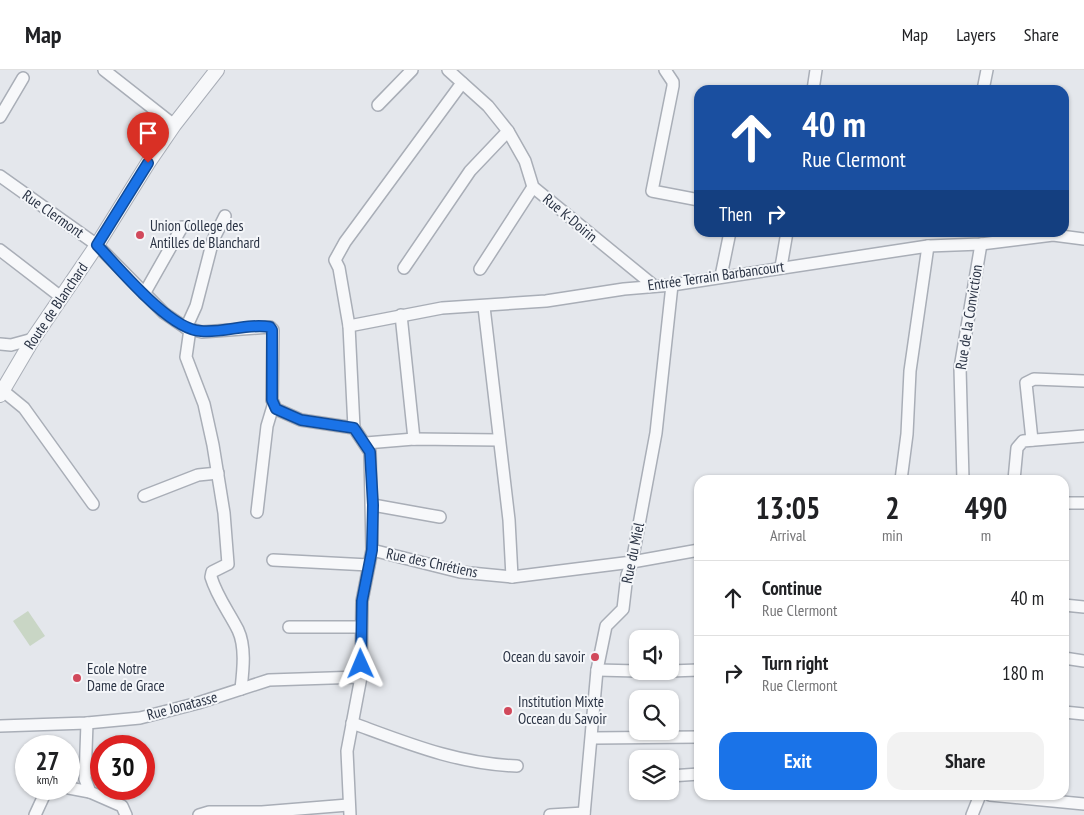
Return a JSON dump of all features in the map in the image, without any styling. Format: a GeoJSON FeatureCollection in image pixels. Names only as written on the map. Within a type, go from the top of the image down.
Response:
{"type":"FeatureCollection","features":[{"type":"Feature","properties":{"kind":"street"},"geometry":{"type":"LineString","coordinates":[[104,70],[174,124]]}},
{"type":"Feature","properties":{"kind":"street","name":"Route de Blanchard"},"geometry":{"type":"LineString","coordinates":[[1,392],[33,339],[97,245],[174,124],[217,70]]}},
{"type":"Feature","properties":{"kind":"street"},"geometry":{"type":"LineString","coordinates":[[378,105],[412,70]]}},
{"type":"Feature","properties":{"kind":"street","name":"Rue K-Doirin"},"geometry":{"type":"LineString","coordinates":[[448,70],[488,106],[508,131],[525,161],[533,187],[653,285]]}},
{"type":"Feature","properties":{"kind":"street"},"geometry":{"type":"LineString","coordinates":[[665,70],[673,82],[673,86],[652,190],[694,199]]}},
{"type":"Feature","properties":{"kind":"street"},"geometry":{"type":"LineString","coordinates":[[813,85],[816,70]]}},
{"type":"Feature","properties":{"kind":"street"},"geometry":{"type":"LineString","coordinates":[[984,85],[987,70]]}},
{"type":"Feature","properties":{"kind":"street"},"geometry":{"type":"LineString","coordinates":[[0,117],[23,78]]}},
{"type":"Feature","properties":{"kind":"street"},"geometry":{"type":"LineString","coordinates":[[199,815],[209,812],[349,810],[347,751],[361,677],[362,601],[372,550],[373,505],[370,452],[366,443],[354,428],[349,326],[339,268],[335,260],[345,242],[462,83]]}},
{"type":"Feature","properties":{"kind":"street"},"geometry":{"type":"LineString","coordinates":[[404,268],[470,171],[508,131]]}},
{"type":"Feature","properties":{"kind":"street","name":"Rue Clermont"},"geometry":{"type":"LineString","coordinates":[[0,176],[97,245],[164,313],[188,329],[202,332],[270,327],[272,330],[273,406]]}},
{"type":"Feature","properties":{"kind":"street"},"geometry":{"type":"LineString","coordinates":[[480,270],[533,187]]}},
{"type":"Feature","properties":{"kind":"street"},"geometry":{"type":"LineString","coordinates":[[225,216],[213,240],[188,329],[186,357],[204,404],[218,473],[224,513],[228,564],[212,572],[211,577],[224,609],[239,631],[242,645],[241,689]]}},
{"type":"Feature","properties":{"kind":"street"},"geometry":{"type":"LineString","coordinates":[[144,294],[182,227]]}},
{"type":"Feature","properties":{"kind":"street","name":"Entrée Terrain Barbancourt"},"geometry":{"type":"LineString","coordinates":[[1069,236],[1084,239]]}},
{"type":"Feature","properties":{"kind":"street"},"geometry":{"type":"LineString","coordinates":[[721,276],[729,237]]}},
{"type":"Feature","properties":{"kind":"street"},"geometry":{"type":"LineString","coordinates":[[781,268],[786,237]]}},
{"type":"Feature","properties":{"kind":"street","name":"Entrée Terrain Barbancourt"},"geometry":{"type":"LineString","coordinates":[[349,326],[442,308],[546,302],[653,285],[672,285],[721,276],[928,246],[963,238],[981,244],[1032,237]]}},
{"type":"Feature","properties":{"kind":"street","name":"Rue de la Conviction"},"geometry":{"type":"LineString","coordinates":[[963,475],[960,368],[981,244]]}},
{"type":"Feature","properties":{"kind":"street"},"geometry":{"type":"LineString","coordinates":[[902,475],[908,434],[910,371],[928,246]]}},
{"type":"Feature","properties":{"kind":"street"},"geometry":{"type":"LineString","coordinates":[[0,250],[61,297]]}},
{"type":"Feature","properties":{"kind":"street","name":"Rue du Miel"},"geometry":{"type":"LineString","coordinates":[[584,814],[593,738],[597,670],[606,626],[623,609],[627,575],[632,562],[656,433],[672,285]]}},
{"type":"Feature","properties":{"kind":"street"},"geometry":{"type":"LineString","coordinates":[[484,307],[509,520],[512,577]]}},
{"type":"Feature","properties":{"kind":"street"},"geometry":{"type":"LineString","coordinates":[[401,315],[414,439]]}},
{"type":"Feature","properties":{"kind":"street"},"geometry":{"type":"LineString","coordinates":[[0,344],[11,345],[33,339]]}},
{"type":"Feature","properties":{"kind":"street"},"geometry":{"type":"LineString","coordinates":[[1032,440],[1026,383],[1034,379],[1084,380]]}},
{"type":"Feature","properties":{"kind":"street"},"geometry":{"type":"LineString","coordinates":[[1,392],[24,408],[93,504]]}},
{"type":"Feature","properties":{"kind":"street"},"geometry":{"type":"LineString","coordinates":[[258,512],[267,426],[273,406],[279,412],[301,420],[354,428]]}},
{"type":"Feature","properties":{"kind":"street"},"geometry":{"type":"LineString","coordinates":[[1014,475],[1017,448],[1023,441],[1084,436]]}},
{"type":"Feature","properties":{"kind":"street"},"geometry":{"type":"LineString","coordinates":[[366,443],[414,439],[499,440]]}},
{"type":"Feature","properties":{"kind":"street"},"geometry":{"type":"LineString","coordinates":[[144,496],[198,475],[218,473]]}},
{"type":"Feature","properties":{"kind":"street"},"geometry":{"type":"LineString","coordinates":[[1069,503],[1084,503]]}},
{"type":"Feature","properties":{"kind":"street"},"geometry":{"type":"LineString","coordinates":[[373,505],[440,517]]}},
{"type":"Feature","properties":{"kind":"street","name":"Rue des Chrétiens"},"geometry":{"type":"LineString","coordinates":[[372,550],[460,572],[512,577],[632,562],[694,551]]}},
{"type":"Feature","properties":{"kind":"street"},"geometry":{"type":"LineString","coordinates":[[273,560],[370,565]]}},
{"type":"Feature","properties":{"kind":"street"},"geometry":{"type":"LineString","coordinates":[[1069,606],[1084,607]]}},
{"type":"Feature","properties":{"kind":"street"},"geometry":{"type":"LineString","coordinates":[[289,627],[361,627]]}},
{"type":"Feature","properties":{"kind":"street"},"geometry":{"type":"LineString","coordinates":[[1069,659],[1084,661]]}},
{"type":"Feature","properties":{"kind":"street"},"geometry":{"type":"LineString","coordinates":[[597,670],[629,671]]}},
{"type":"Feature","properties":{"kind":"street"},"geometry":{"type":"LineString","coordinates":[[679,670],[694,670]]}},
{"type":"Feature","properties":{"kind":"street","name":"Rue Jonatasse"},"geometry":{"type":"LineString","coordinates":[[1,723],[87,723],[140,718],[269,680],[361,677]]}},
{"type":"Feature","properties":{"kind":"street"},"geometry":{"type":"LineString","coordinates":[[1069,712],[1084,714]]}},
{"type":"Feature","properties":{"kind":"street"},"geometry":{"type":"LineString","coordinates":[[87,723],[85,779],[90,792]]}},
{"type":"Feature","properties":{"kind":"street"},"geometry":{"type":"LineString","coordinates":[[352,723],[446,756],[486,765],[517,766]]}},
{"type":"Feature","properties":{"kind":"street"},"geometry":{"type":"LineString","coordinates":[[593,738],[694,737]]}},
{"type":"Feature","properties":{"kind":"street"},"geometry":{"type":"LineString","coordinates":[[679,775],[694,774]]}},
{"type":"Feature","properties":{"kind":"street"},"geometry":{"type":"LineString","coordinates":[[80,790],[90,792]]}},
{"type":"Feature","properties":{"kind":"street"},"geometry":{"type":"LineString","coordinates":[[35,815],[42,800]]}},
{"type":"Feature","properties":{"kind":"street"},"geometry":{"type":"LineString","coordinates":[[108,800],[122,806],[126,815]]}},
{"type":"Feature","properties":{"kind":"street"},"geometry":{"type":"LineString","coordinates":[[972,815],[978,800]]}},
{"type":"Feature","properties":{"kind":"street"},"geometry":{"type":"LineString","coordinates":[[1042,800],[1084,804]]}},
{"type":"Feature","properties":{"kind":"street"},"geometry":{"type":"LineString","coordinates":[[550,815],[584,814]]}},
{"type":"Feature","properties":{"kind":"green space"},"geometry":{"type":"Polygon","coordinates":[[[28,611],[45,636],[30,646],[13,621],[28,611]]]}},
{"type":"Feature","properties":{"kind":"place","name":"Union College des Antilles de Blanchard"},"geometry":{"type":"Point","coordinates":[140,235]}},
{"type":"Feature","properties":{"kind":"place","name":"Ocean du savoir"},"geometry":{"type":"Point","coordinates":[595,657]}},
{"type":"Feature","properties":{"kind":"place","name":"Ecole Notre Dame de Grace"},"geometry":{"type":"Point","coordinates":[77,678]}},
{"type":"Feature","properties":{"kind":"place","name":"Institution Mixte Occean du Savoir"},"geometry":{"type":"Point","coordinates":[508,711]}},
{"type":"Feature","properties":{"kind":"route"},"geometry":{"type":"LineString","coordinates":[[148,163],[97,245],[164,313],[186,328],[202,332],[270,327],[272,330],[273,406],[279,412],[301,420],[354,428],[366,443],[370,452],[373,505],[372,550],[362,601],[361,664]]}}]}
